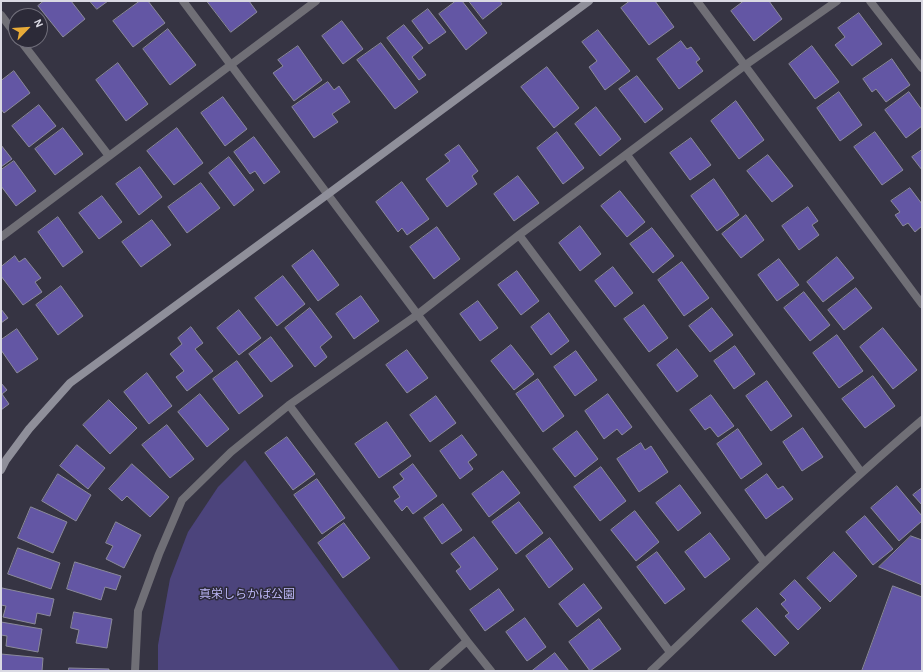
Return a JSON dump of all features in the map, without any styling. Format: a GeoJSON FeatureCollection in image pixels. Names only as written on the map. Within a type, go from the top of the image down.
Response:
{"type":"FeatureCollection","features":[{"type":"Feature","properties":{"kind":"street"},"geometry":{"type":"LineString","coordinates":[[183,1],[670,652]]}},
{"type":"Feature","properties":{"kind":"street"},"geometry":{"type":"LineString","coordinates":[[1,236],[316,1]]}},
{"type":"Feature","properties":{"kind":"street"},"geometry":{"type":"LineString","coordinates":[[1,470],[3,461],[70,383],[589,1]]}},
{"type":"Feature","properties":{"kind":"street"},"geometry":{"type":"LineString","coordinates":[[697,1],[922,304]]}},
{"type":"Feature","properties":{"kind":"street"},"geometry":{"type":"LineString","coordinates":[[135,671],[138,611],[159,554],[182,500],[231,452],[289,405],[417,315],[519,235],[744,66],[837,1]]}},
{"type":"Feature","properties":{"kind":"street"},"geometry":{"type":"LineString","coordinates":[[870,1],[922,68]]}},
{"type":"Feature","properties":{"kind":"street"},"geometry":{"type":"LineString","coordinates":[[1,15],[8,24]]}},
{"type":"Feature","properties":{"kind":"street"},"geometry":{"type":"LineString","coordinates":[[26,48],[109,156]]}},
{"type":"Feature","properties":{"kind":"street"},"geometry":{"type":"LineString","coordinates":[[627,155],[861,472]]}},
{"type":"Feature","properties":{"kind":"street"},"geometry":{"type":"LineString","coordinates":[[519,235],[764,562]]}},
{"type":"Feature","properties":{"kind":"street"},"geometry":{"type":"LineString","coordinates":[[289,405],[491,671]]}},
{"type":"Feature","properties":{"kind":"street"},"geometry":{"type":"LineString","coordinates":[[651,671],[764,562],[861,472],[922,420]]}},
{"type":"Feature","properties":{"kind":"street"},"geometry":{"type":"LineString","coordinates":[[433,671],[467,641]]}},
{"type":"Feature","properties":{"kind":"green space","name":"真栄しらかば公園"},"geometry":{"type":"Polygon","coordinates":[[[245,460],[400,671],[158,671],[158,645],[170,579],[188,532],[218,487],[245,460]]]}},
{"type":"Feature","properties":{"kind":"building"},"geometry":{"type":"Polygon","coordinates":[[[44,1],[71,1],[85,19],[63,37],[48,18],[48,8],[40,8],[38,6],[44,1]]]}},
{"type":"Feature","properties":{"kind":"building"},"geometry":{"type":"Polygon","coordinates":[[[90,1],[108,1],[97,9],[90,1]]]}},
{"type":"Feature","properties":{"kind":"building"},"geometry":{"type":"Polygon","coordinates":[[[140,1],[148,1],[165,23],[133,47],[113,21],[140,1]]]}},
{"type":"Feature","properties":{"kind":"building"},"geometry":{"type":"Polygon","coordinates":[[[207,1],[249,1],[257,12],[231,32],[207,1]]]}},
{"type":"Feature","properties":{"kind":"building"},"geometry":{"type":"Polygon","coordinates":[[[456,1],[462,1],[487,33],[466,50],[439,14],[456,1]]]}},
{"type":"Feature","properties":{"kind":"building"},"geometry":{"type":"Polygon","coordinates":[[[469,1],[500,1],[502,4],[483,19],[469,1]]]}},
{"type":"Feature","properties":{"kind":"building"},"geometry":{"type":"Polygon","coordinates":[[[630,1],[655,1],[674,27],[649,45],[621,8],[630,1]]]}},
{"type":"Feature","properties":{"kind":"building"},"geometry":{"type":"Polygon","coordinates":[[[744,1],[769,1],[782,19],[754,41],[731,11],[744,1]]]}},
{"type":"Feature","properties":{"kind":"building"},"geometry":{"type":"Polygon","coordinates":[[[428,9],[446,32],[429,44],[412,21],[428,9]]]}},
{"type":"Feature","properties":{"kind":"building"},"geometry":{"type":"Polygon","coordinates":[[[859,13],[882,44],[852,66],[835,45],[845,37],[838,28],[859,13]]]}},
{"type":"Feature","properties":{"kind":"building"},"geometry":{"type":"Polygon","coordinates":[[[342,21],[363,49],[343,64],[322,36],[342,21]]]}},
{"type":"Feature","properties":{"kind":"building"},"geometry":{"type":"Polygon","coordinates":[[[404,25],[423,48],[412,57],[426,75],[419,80],[387,38],[404,25]]]}},
{"type":"Feature","properties":{"kind":"building"},"geometry":{"type":"Polygon","coordinates":[[[168,29],[196,65],[170,85],[143,49],[168,29]]]}},
{"type":"Feature","properties":{"kind":"building"},"geometry":{"type":"Polygon","coordinates":[[[598,30],[630,71],[605,90],[589,67],[597,61],[582,42],[598,30]]]}},
{"type":"Feature","properties":{"kind":"building"},"geometry":{"type":"Polygon","coordinates":[[[681,41],[687,49],[691,47],[700,59],[696,62],[703,71],[679,89],[657,59],[681,41]]]}},
{"type":"Feature","properties":{"kind":"building"},"geometry":{"type":"Polygon","coordinates":[[[381,43],[418,92],[395,109],[357,60],[381,43]]]}},
{"type":"Feature","properties":{"kind":"building"},"geometry":{"type":"Polygon","coordinates":[[[298,46],[322,80],[294,101],[273,73],[283,66],[278,60],[298,46]]]}},
{"type":"Feature","properties":{"kind":"building"},"geometry":{"type":"Polygon","coordinates":[[[812,46],[839,82],[815,99],[789,64],[812,46]]]}},
{"type":"Feature","properties":{"kind":"building"},"geometry":{"type":"Polygon","coordinates":[[[892,59],[910,85],[886,102],[876,89],[872,92],[863,79],[892,59]]]}},
{"type":"Feature","properties":{"kind":"building"},"geometry":{"type":"Polygon","coordinates":[[[118,63],[148,104],[126,121],[96,80],[118,63]]]}},
{"type":"Feature","properties":{"kind":"building"},"geometry":{"type":"Polygon","coordinates":[[[547,67],[579,108],[554,128],[521,87],[547,67]]]}},
{"type":"Feature","properties":{"kind":"building"},"geometry":{"type":"Polygon","coordinates":[[[14,71],[30,93],[4,113],[1,109],[1,81],[14,71]]]}},
{"type":"Feature","properties":{"kind":"building"},"geometry":{"type":"Polygon","coordinates":[[[637,76],[663,109],[645,123],[619,89],[637,76]]]}},
{"type":"Feature","properties":{"kind":"building"},"geometry":{"type":"Polygon","coordinates":[[[328,82],[334,90],[339,86],[350,102],[332,114],[338,122],[314,138],[292,107],[328,82]]]}},
{"type":"Feature","properties":{"kind":"building"},"geometry":{"type":"Polygon","coordinates":[[[839,92],[862,125],[840,141],[817,108],[839,92]]]}},
{"type":"Feature","properties":{"kind":"building"},"geometry":{"type":"Polygon","coordinates":[[[909,92],[922,110],[922,126],[906,138],[885,110],[909,92]]]}},
{"type":"Feature","properties":{"kind":"building"},"geometry":{"type":"Polygon","coordinates":[[[223,97],[247,129],[225,146],[201,113],[223,97]]]}},
{"type":"Feature","properties":{"kind":"building"},"geometry":{"type":"Polygon","coordinates":[[[736,101],[764,140],[739,159],[711,121],[736,101]]]}},
{"type":"Feature","properties":{"kind":"building"},"geometry":{"type":"Polygon","coordinates":[[[39,105],[56,126],[29,147],[12,126],[39,105]]]}},
{"type":"Feature","properties":{"kind":"building"},"geometry":{"type":"Polygon","coordinates":[[[596,107],[621,139],[600,156],[575,124],[596,107]]]}},
{"type":"Feature","properties":{"kind":"building"},"geometry":{"type":"Polygon","coordinates":[[[63,128],[83,154],[55,175],[35,149],[63,128]]]}},
{"type":"Feature","properties":{"kind":"building"},"geometry":{"type":"Polygon","coordinates":[[[177,128],[203,163],[174,185],[147,151],[177,128]]]}},
{"type":"Feature","properties":{"kind":"building"},"geometry":{"type":"Polygon","coordinates":[[[557,132],[584,168],[563,184],[537,148],[557,132]]]}},
{"type":"Feature","properties":{"kind":"building"},"geometry":{"type":"Polygon","coordinates":[[[875,132],[903,170],[882,185],[854,147],[875,132]]]}},
{"type":"Feature","properties":{"kind":"building"},"geometry":{"type":"Polygon","coordinates":[[[254,137],[280,172],[264,184],[255,171],[250,174],[234,152],[254,137]]]}},
{"type":"Feature","properties":{"kind":"building"},"geometry":{"type":"Polygon","coordinates":[[[691,138],[711,165],[690,180],[670,153],[691,138]]]}},
{"type":"Feature","properties":{"kind":"building"},"geometry":{"type":"Polygon","coordinates":[[[1,145],[12,159],[1,167],[1,145]]]}},
{"type":"Feature","properties":{"kind":"building"},"geometry":{"type":"Polygon","coordinates":[[[459,145],[478,171],[472,176],[477,184],[447,207],[426,179],[450,161],[445,155],[459,145]]]}},
{"type":"Feature","properties":{"kind":"building"},"geometry":{"type":"Polygon","coordinates":[[[922,150],[922,170],[912,157],[922,150]]]}},
{"type":"Feature","properties":{"kind":"building"},"geometry":{"type":"Polygon","coordinates":[[[768,155],[793,186],[772,202],[747,171],[768,155]]]}},
{"type":"Feature","properties":{"kind":"building"},"geometry":{"type":"Polygon","coordinates":[[[229,157],[254,190],[234,206],[209,173],[229,157]]]}},
{"type":"Feature","properties":{"kind":"building"},"geometry":{"type":"Polygon","coordinates":[[[14,161],[36,191],[16,206],[1,186],[1,170],[14,161]]]}},
{"type":"Feature","properties":{"kind":"building"},"geometry":{"type":"Polygon","coordinates":[[[140,167],[162,197],[139,215],[116,184],[140,167]]]}},
{"type":"Feature","properties":{"kind":"building"},"geometry":{"type":"Polygon","coordinates":[[[518,176],[539,203],[514,221],[494,194],[518,176]]]}},
{"type":"Feature","properties":{"kind":"building"},"geometry":{"type":"Polygon","coordinates":[[[714,179],[739,215],[717,231],[691,196],[714,179]]]}},
{"type":"Feature","properties":{"kind":"building"},"geometry":{"type":"Polygon","coordinates":[[[402,182],[429,219],[407,235],[402,228],[398,232],[376,202],[402,182]]]}},
{"type":"Feature","properties":{"kind":"building"},"geometry":{"type":"Polygon","coordinates":[[[201,183],[220,208],[187,233],[168,207],[201,183]]]}},
{"type":"Feature","properties":{"kind":"building"},"geometry":{"type":"Polygon","coordinates":[[[910,188],[922,204],[922,226],[915,232],[908,223],[903,226],[895,215],[900,212],[891,201],[910,188]]]}},
{"type":"Feature","properties":{"kind":"building"},"geometry":{"type":"Polygon","coordinates":[[[620,191],[645,222],[627,237],[601,206],[620,191]]]}},
{"type":"Feature","properties":{"kind":"building"},"geometry":{"type":"Polygon","coordinates":[[[102,196],[122,222],[99,239],[79,213],[102,196]]]}},
{"type":"Feature","properties":{"kind":"building"},"geometry":{"type":"Polygon","coordinates":[[[808,207],[818,221],[812,225],[819,235],[799,250],[782,226],[808,207]]]}},
{"type":"Feature","properties":{"kind":"building"},"geometry":{"type":"Polygon","coordinates":[[[746,215],[764,240],[741,258],[722,234],[746,215]]]}},
{"type":"Feature","properties":{"kind":"building"},"geometry":{"type":"Polygon","coordinates":[[[58,217],[83,252],[63,267],[38,232],[58,217]]]}},
{"type":"Feature","properties":{"kind":"building"},"geometry":{"type":"Polygon","coordinates":[[[152,220],[171,245],[141,267],[122,242],[152,220]]]}},
{"type":"Feature","properties":{"kind":"building"},"geometry":{"type":"Polygon","coordinates":[[[580,226],[601,254],[580,271],[559,243],[580,226]]]}},
{"type":"Feature","properties":{"kind":"building"},"geometry":{"type":"Polygon","coordinates":[[[437,227],[460,259],[434,279],[410,247],[437,227]]]}},
{"type":"Feature","properties":{"kind":"building"},"geometry":{"type":"Polygon","coordinates":[[[652,228],[674,256],[653,273],[630,244],[652,228]]]}},
{"type":"Feature","properties":{"kind":"building"},"geometry":{"type":"Polygon","coordinates":[[[313,250],[339,285],[318,301],[292,266],[313,250]]]}},
{"type":"Feature","properties":{"kind":"building"},"geometry":{"type":"Polygon","coordinates":[[[15,256],[19,262],[25,258],[41,278],[35,282],[42,292],[23,305],[1,276],[1,267],[15,256]]]}},
{"type":"Feature","properties":{"kind":"building"},"geometry":{"type":"Polygon","coordinates":[[[837,257],[854,278],[823,302],[807,282],[837,257]]]}},
{"type":"Feature","properties":{"kind":"building"},"geometry":{"type":"Polygon","coordinates":[[[779,259],[799,285],[777,301],[758,275],[779,259]]]}},
{"type":"Feature","properties":{"kind":"building"},"geometry":{"type":"Polygon","coordinates":[[[682,262],[709,298],[684,316],[658,280],[682,262]]]}},
{"type":"Feature","properties":{"kind":"building"},"geometry":{"type":"Polygon","coordinates":[[[613,267],[633,293],[615,307],[595,281],[613,267]]]}},
{"type":"Feature","properties":{"kind":"building"},"geometry":{"type":"Polygon","coordinates":[[[517,271],[539,301],[521,315],[498,285],[517,271]]]}},
{"type":"Feature","properties":{"kind":"building"},"geometry":{"type":"Polygon","coordinates":[[[283,276],[305,304],[277,326],[255,298],[283,276]]]}},
{"type":"Feature","properties":{"kind":"building"},"geometry":{"type":"Polygon","coordinates":[[[61,286],[83,316],[58,335],[36,305],[61,286]]]}},
{"type":"Feature","properties":{"kind":"building"},"geometry":{"type":"Polygon","coordinates":[[[856,288],[872,308],[844,330],[828,310],[856,288]]]}},
{"type":"Feature","properties":{"kind":"building"},"geometry":{"type":"Polygon","coordinates":[[[804,292],[830,325],[810,341],[784,308],[804,292]]]}},
{"type":"Feature","properties":{"kind":"building"},"geometry":{"type":"Polygon","coordinates":[[[361,296],[379,321],[354,339],[336,314],[361,296]]]}},
{"type":"Feature","properties":{"kind":"building"},"geometry":{"type":"Polygon","coordinates":[[[478,301],[498,328],[480,341],[460,314],[478,301]]]}},
{"type":"Feature","properties":{"kind":"building"},"geometry":{"type":"Polygon","coordinates":[[[644,305],[668,338],[649,352],[624,319],[644,305]]]}},
{"type":"Feature","properties":{"kind":"building"},"geometry":{"type":"Polygon","coordinates":[[[310,308],[332,337],[320,347],[327,357],[315,367],[285,328],[310,308]]]}},
{"type":"Feature","properties":{"kind":"building"},"geometry":{"type":"Polygon","coordinates":[[[712,308],[733,335],[710,352],[689,326],[712,308]]]}},
{"type":"Feature","properties":{"kind":"building"},"geometry":{"type":"Polygon","coordinates":[[[1,309],[8,318],[1,323],[1,309]]]}},
{"type":"Feature","properties":{"kind":"building"},"geometry":{"type":"Polygon","coordinates":[[[239,310],[261,338],[239,355],[217,328],[239,310]]]}},
{"type":"Feature","properties":{"kind":"building"},"geometry":{"type":"Polygon","coordinates":[[[549,313],[569,341],[551,355],[531,327],[549,313]]]}},
{"type":"Feature","properties":{"kind":"building"},"geometry":{"type":"Polygon","coordinates":[[[191,327],[203,343],[195,349],[213,371],[187,391],[176,377],[184,371],[170,354],[182,344],[178,338],[191,327]]]}},
{"type":"Feature","properties":{"kind":"building"},"geometry":{"type":"Polygon","coordinates":[[[883,328],[917,370],[893,389],[860,347],[883,328]]]}},
{"type":"Feature","properties":{"kind":"building"},"geometry":{"type":"Polygon","coordinates":[[[17,329],[38,359],[17,373],[1,350],[1,340],[17,329]]]}},
{"type":"Feature","properties":{"kind":"building"},"geometry":{"type":"Polygon","coordinates":[[[837,335],[863,371],[839,388],[813,353],[837,335]]]}},
{"type":"Feature","properties":{"kind":"building"},"geometry":{"type":"Polygon","coordinates":[[[271,337],[293,366],[271,382],[249,354],[271,337]]]}},
{"type":"Feature","properties":{"kind":"building"},"geometry":{"type":"Polygon","coordinates":[[[511,345],[534,374],[514,390],[491,361],[511,345]]]}},
{"type":"Feature","properties":{"kind":"building"},"geometry":{"type":"Polygon","coordinates":[[[735,346],[755,374],[734,389],[714,361],[735,346]]]}},
{"type":"Feature","properties":{"kind":"building"},"geometry":{"type":"Polygon","coordinates":[[[677,349],[698,376],[677,392],[657,365],[677,349]]]}},
{"type":"Feature","properties":{"kind":"building"},"geometry":{"type":"Polygon","coordinates":[[[407,350],[428,378],[407,393],[386,365],[407,350]]]}},
{"type":"Feature","properties":{"kind":"building"},"geometry":{"type":"Polygon","coordinates":[[[576,351],[597,380],[575,396],[554,367],[576,351]]]}},
{"type":"Feature","properties":{"kind":"building"},"geometry":{"type":"Polygon","coordinates":[[[237,361],[263,396],[239,414],[213,379],[237,361]]]}},
{"type":"Feature","properties":{"kind":"building"},"geometry":{"type":"Polygon","coordinates":[[[147,373],[172,406],[149,424],[124,392],[147,373]]]}},
{"type":"Feature","properties":{"kind":"building"},"geometry":{"type":"Polygon","coordinates":[[[873,376],[895,406],[865,428],[842,399],[873,376]]]}},
{"type":"Feature","properties":{"kind":"building"},"geometry":{"type":"Polygon","coordinates":[[[538,379],[564,416],[543,432],[516,394],[538,379]]]}},
{"type":"Feature","properties":{"kind":"building"},"geometry":{"type":"Polygon","coordinates":[[[767,381],[792,416],[771,431],[746,396],[767,381]]]}},
{"type":"Feature","properties":{"kind":"building"},"geometry":{"type":"Polygon","coordinates":[[[1,383],[7,390],[2,394],[9,404],[1,410],[1,383]]]}},
{"type":"Feature","properties":{"kind":"building"},"geometry":{"type":"Polygon","coordinates":[[[200,394],[229,429],[207,447],[178,412],[200,394]]]}},
{"type":"Feature","properties":{"kind":"building"},"geometry":{"type":"Polygon","coordinates":[[[608,394],[632,427],[622,435],[617,429],[604,439],[585,411],[608,394]]]}},
{"type":"Feature","properties":{"kind":"building"},"geometry":{"type":"Polygon","coordinates":[[[711,395],[734,426],[718,437],[710,427],[705,430],[690,410],[711,395]]]}},
{"type":"Feature","properties":{"kind":"building"},"geometry":{"type":"Polygon","coordinates":[[[436,396],[456,423],[430,442],[410,415],[436,396]]]}},
{"type":"Feature","properties":{"kind":"building"},"geometry":{"type":"Polygon","coordinates":[[[109,400],[137,428],[110,454],[83,425],[109,400]]]}},
{"type":"Feature","properties":{"kind":"building"},"geometry":{"type":"Polygon","coordinates":[[[387,422],[411,456],[379,478],[355,444],[387,422]]]}},
{"type":"Feature","properties":{"kind":"building"},"geometry":{"type":"Polygon","coordinates":[[[167,425],[194,459],[170,478],[142,445],[167,425]]]}},
{"type":"Feature","properties":{"kind":"building"},"geometry":{"type":"Polygon","coordinates":[[[803,428],[823,457],[802,471],[783,442],[803,428]]]}},
{"type":"Feature","properties":{"kind":"building"},"geometry":{"type":"Polygon","coordinates":[[[738,429],[762,464],[741,479],[717,444],[738,429]]]}},
{"type":"Feature","properties":{"kind":"building"},"geometry":{"type":"Polygon","coordinates":[[[577,431],[598,459],[575,477],[553,449],[577,431]]]}},
{"type":"Feature","properties":{"kind":"building"},"geometry":{"type":"Polygon","coordinates":[[[462,435],[477,455],[468,462],[473,469],[460,479],[440,451],[462,435]]]}},
{"type":"Feature","properties":{"kind":"building"},"geometry":{"type":"Polygon","coordinates":[[[287,437],[315,474],[293,490],[265,453],[287,437]]]}},
{"type":"Feature","properties":{"kind":"building"},"geometry":{"type":"Polygon","coordinates":[[[641,443],[645,450],[651,446],[668,472],[639,492],[617,459],[641,443]]]}},
{"type":"Feature","properties":{"kind":"building"},"geometry":{"type":"Polygon","coordinates":[[[77,445],[105,468],[88,489],[60,466],[77,445]]]}},
{"type":"Feature","properties":{"kind":"building"},"geometry":{"type":"Polygon","coordinates":[[[132,464],[169,497],[150,517],[127,496],[122,501],[109,489],[132,464]]]}},
{"type":"Feature","properties":{"kind":"building"},"geometry":{"type":"Polygon","coordinates":[[[413,464],[437,496],[413,514],[407,506],[402,511],[394,501],[400,497],[393,487],[404,479],[400,474],[413,464]]]}},
{"type":"Feature","properties":{"kind":"building"},"geometry":{"type":"Polygon","coordinates":[[[601,467],[626,501],[600,521],[574,487],[601,467]]]}},
{"type":"Feature","properties":{"kind":"building"},"geometry":{"type":"Polygon","coordinates":[[[503,471],[520,493],[489,517],[472,494],[503,471]]]}},
{"type":"Feature","properties":{"kind":"building"},"geometry":{"type":"Polygon","coordinates":[[[58,474],[91,495],[76,521],[42,501],[58,474]]]}},
{"type":"Feature","properties":{"kind":"building"},"geometry":{"type":"Polygon","coordinates":[[[767,474],[778,489],[783,486],[793,499],[766,519],[745,490],[767,474]]]}},
{"type":"Feature","properties":{"kind":"building"},"geometry":{"type":"Polygon","coordinates":[[[317,479],[345,518],[322,534],[294,495],[317,479]]]}},
{"type":"Feature","properties":{"kind":"building"},"geometry":{"type":"Polygon","coordinates":[[[680,485],[701,513],[678,531],[656,503],[680,485]]]}},
{"type":"Feature","properties":{"kind":"building"},"geometry":{"type":"Polygon","coordinates":[[[897,486],[922,516],[922,521],[899,541],[871,508],[897,486]]]}},
{"type":"Feature","properties":{"kind":"building"},"geometry":{"type":"Polygon","coordinates":[[[922,488],[922,505],[913,495],[922,488]]]}},
{"type":"Feature","properties":{"kind":"building"},"geometry":{"type":"Polygon","coordinates":[[[519,502],[543,533],[516,554],[492,522],[519,502]]]}},
{"type":"Feature","properties":{"kind":"building"},"geometry":{"type":"Polygon","coordinates":[[[443,504],[462,530],[442,544],[424,518],[443,504]]]}},
{"type":"Feature","properties":{"kind":"building"},"geometry":{"type":"Polygon","coordinates":[[[31,507],[67,522],[53,553],[18,538],[31,507]]]}},
{"type":"Feature","properties":{"kind":"building"},"geometry":{"type":"Polygon","coordinates":[[[635,511],[659,542],[636,561],[611,530],[635,511]]]}},
{"type":"Feature","properties":{"kind":"building"},"geometry":{"type":"Polygon","coordinates":[[[865,516],[893,549],[873,565],[846,532],[865,516]]]}},
{"type":"Feature","properties":{"kind":"building"},"geometry":{"type":"Polygon","coordinates":[[[116,522],[141,535],[124,568],[106,559],[113,546],[106,543],[116,522]]]}},
{"type":"Feature","properties":{"kind":"building"},"geometry":{"type":"Polygon","coordinates":[[[344,523],[370,558],[343,578],[318,543],[344,523]]]}},
{"type":"Feature","properties":{"kind":"building"},"geometry":{"type":"Polygon","coordinates":[[[710,533],[730,559],[705,578],[685,552],[710,533]]]}},
{"type":"Feature","properties":{"kind":"building"},"geometry":{"type":"Polygon","coordinates":[[[911,536],[922,540],[922,585],[879,567],[911,536]]]}},
{"type":"Feature","properties":{"kind":"building"},"geometry":{"type":"Polygon","coordinates":[[[474,537],[498,569],[470,590],[456,571],[461,567],[451,554],[474,537]]]}},
{"type":"Feature","properties":{"kind":"building"},"geometry":{"type":"Polygon","coordinates":[[[550,538],[573,569],[549,588],[526,556],[550,538]]]}},
{"type":"Feature","properties":{"kind":"building"},"geometry":{"type":"Polygon","coordinates":[[[18,548],[60,563],[51,589],[8,574],[18,548]]]}},
{"type":"Feature","properties":{"kind":"building"},"geometry":{"type":"Polygon","coordinates":[[[657,552],[685,589],[665,604],[637,567],[657,552]]]}},
{"type":"Feature","properties":{"kind":"building"},"geometry":{"type":"Polygon","coordinates":[[[834,552],[857,576],[830,602],[807,578],[834,552]]]}},
{"type":"Feature","properties":{"kind":"building"},"geometry":{"type":"Polygon","coordinates":[[[75,562],[121,576],[116,590],[105,587],[101,600],[67,589],[75,562]]]}},
{"type":"Feature","properties":{"kind":"building"},"geometry":{"type":"Polygon","coordinates":[[[795,580],[821,608],[798,630],[785,616],[789,613],[781,604],[786,600],[780,594],[795,580]]]}},
{"type":"Feature","properties":{"kind":"building"},"geometry":{"type":"Polygon","coordinates":[[[584,584],[602,608],[577,627],[559,604],[584,584]]]}},
{"type":"Feature","properties":{"kind":"building"},"geometry":{"type":"Polygon","coordinates":[[[893,586],[922,597],[922,671],[862,671],[893,586]]]}},
{"type":"Feature","properties":{"kind":"building"},"geometry":{"type":"Polygon","coordinates":[[[2,588],[54,599],[50,616],[37,613],[35,624],[3,617],[6,606],[1,605],[2,588]]]}},
{"type":"Feature","properties":{"kind":"building"},"geometry":{"type":"Polygon","coordinates":[[[499,589],[514,610],[485,631],[470,610],[499,589]]]}},
{"type":"Feature","properties":{"kind":"building"},"geometry":{"type":"Polygon","coordinates":[[[757,608],[789,643],[775,656],[742,621],[757,608]]]}},
{"type":"Feature","properties":{"kind":"building"},"geometry":{"type":"Polygon","coordinates":[[[74,612],[112,619],[107,648],[76,643],[79,630],[71,628],[74,612]]]}},
{"type":"Feature","properties":{"kind":"building"},"geometry":{"type":"Polygon","coordinates":[[[525,618],[546,647],[527,661],[506,632],[525,618]]]}},
{"type":"Feature","properties":{"kind":"building"},"geometry":{"type":"Polygon","coordinates":[[[599,619],[621,649],[590,671],[569,642],[599,619]]]}},
{"type":"Feature","properties":{"kind":"building"},"geometry":{"type":"Polygon","coordinates":[[[1,622],[42,629],[38,652],[6,646],[7,636],[1,635],[1,622]]]}},
{"type":"Feature","properties":{"kind":"building"},"geometry":{"type":"Polygon","coordinates":[[[555,653],[569,671],[532,671],[555,653]]]}},
{"type":"Feature","properties":{"kind":"building"},"geometry":{"type":"Polygon","coordinates":[[[1,654],[43,658],[42,671],[1,671],[1,654]]]}},
{"type":"Feature","properties":{"kind":"building"},"geometry":{"type":"Polygon","coordinates":[[[69,668],[109,669],[109,671],[69,671],[69,668]]]}}]}
